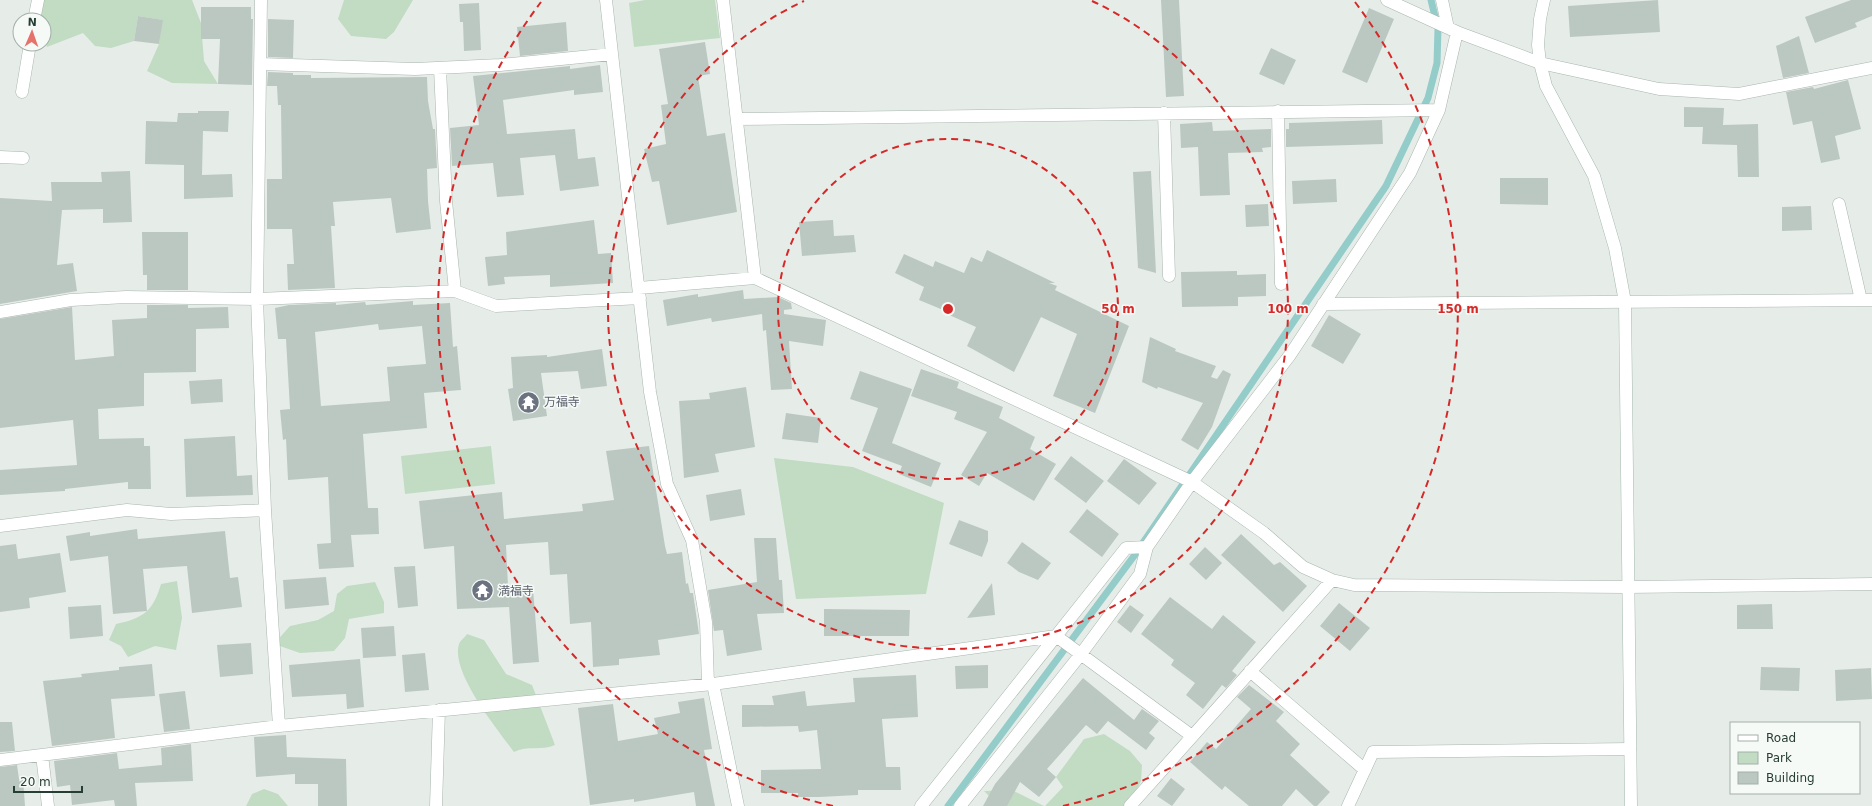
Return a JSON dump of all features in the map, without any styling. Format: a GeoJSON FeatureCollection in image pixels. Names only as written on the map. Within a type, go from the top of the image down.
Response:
{"type":"FeatureCollection","features":[{"type":"Feature","properties":{"kind":"street"},"geometry":{"type":"LineString","coordinates":[[36,12],[38,0]]}},
{"type":"Feature","properties":{"kind":"street"},"geometry":{"type":"LineString","coordinates":[[261,0],[257,298],[265,510],[279,726]]}},
{"type":"Feature","properties":{"kind":"street"},"geometry":{"type":"LineString","coordinates":[[606,0],[650,392],[667,484],[692,540],[706,622],[711,684],[738,806]]}},
{"type":"Feature","properties":{"kind":"street"},"geometry":{"type":"LineString","coordinates":[[723,0],[755,278]]}},
{"type":"Feature","properties":{"kind":"street"},"geometry":{"type":"LineString","coordinates":[[1387,0],[1452,30],[1540,63],[1659,89],[1739,94],[1872,68]]}},
{"type":"Feature","properties":{"kind":"street"},"geometry":{"type":"LineString","coordinates":[[960,806],[1081,654],[1140,574],[1147,547],[1192,482],[1290,355],[1410,173],[1439,110],[1452,30],[1442,0]]}},
{"type":"Feature","properties":{"kind":"street"},"geometry":{"type":"LineString","coordinates":[[1544,0],[1540,19],[1540,63],[1546,86],[1594,176],[1615,248],[1624,302],[1630,806]]}},
{"type":"Feature","properties":{"kind":"street"},"geometry":{"type":"LineString","coordinates":[[22,92],[29,52]]}},
{"type":"Feature","properties":{"kind":"street"},"geometry":{"type":"LineString","coordinates":[[260,64],[415,69],[500,65],[612,54]]}},
{"type":"Feature","properties":{"kind":"street"},"geometry":{"type":"LineString","coordinates":[[440,68],[446,201],[455,291]]}},
{"type":"Feature","properties":{"kind":"street"},"geometry":{"type":"LineString","coordinates":[[737,119],[1439,110]]}},
{"type":"Feature","properties":{"kind":"street"},"geometry":{"type":"LineString","coordinates":[[1278,111],[1281,284]]}},
{"type":"Feature","properties":{"kind":"street"},"geometry":{"type":"LineString","coordinates":[[1164,113],[1169,276]]}},
{"type":"Feature","properties":{"kind":"street"},"geometry":{"type":"LineString","coordinates":[[0,157],[23,158]]}},
{"type":"Feature","properties":{"kind":"street"},"geometry":{"type":"LineString","coordinates":[[1323,304],[1867,300],[1839,204]]}},
{"type":"Feature","properties":{"kind":"street"},"geometry":{"type":"LineString","coordinates":[[0,312],[71,300],[110,298],[257,298],[455,291],[496,306],[639,293],[755,278],[1192,482],[1264,534],[1303,566],[1332,580],[1354,585],[1627,587],[1872,584]]}},
{"type":"Feature","properties":{"kind":"street"},"geometry":{"type":"LineString","coordinates":[[0,526],[127,510],[171,514],[265,510]]}},
{"type":"Feature","properties":{"kind":"street"},"geometry":{"type":"LineString","coordinates":[[921,806],[1126,548],[1147,547]]}},
{"type":"Feature","properties":{"kind":"street"},"geometry":{"type":"LineString","coordinates":[[1130,806],[1332,580]]}},
{"type":"Feature","properties":{"kind":"street"},"geometry":{"type":"LineString","coordinates":[[0,760],[279,726],[711,684],[1056,636],[1192,736]]}},
{"type":"Feature","properties":{"kind":"street"},"geometry":{"type":"LineString","coordinates":[[1250,671],[1365,770]]}},
{"type":"Feature","properties":{"kind":"street"},"geometry":{"type":"LineString","coordinates":[[436,806],[439,710]]}},
{"type":"Feature","properties":{"kind":"street"},"geometry":{"type":"LineString","coordinates":[[1348,806],[1373,752],[1630,749]]}},
{"type":"Feature","properties":{"kind":"street"},"geometry":{"type":"LineString","coordinates":[[42,755],[48,806]]}},
{"type":"Feature","properties":{"kind":"green space"},"geometry":{"type":"Polygon","coordinates":[[[40,0],[192,0],[201,23],[204,61],[218,84],[172,83],[147,71],[159,44],[162,20],[138,16],[134,41],[111,48],[95,46],[83,33],[52,45],[52,12],[39,12],[40,0]]]}},
{"type":"Feature","properties":{"kind":"green space"},"geometry":{"type":"Polygon","coordinates":[[[344,0],[413,0],[394,32],[386,39],[351,36],[338,19],[344,0]]]}},
{"type":"Feature","properties":{"kind":"green space"},"geometry":{"type":"Polygon","coordinates":[[[645,0],[715,0],[720,38],[634,47],[629,3],[645,0]]]}},
{"type":"Feature","properties":{"kind":"green space"},"geometry":{"type":"Polygon","coordinates":[[[491,446],[495,484],[405,494],[401,456],[491,446]]]}},
{"type":"Feature","properties":{"kind":"green space"},"geometry":{"type":"Polygon","coordinates":[[[774,458],[853,467],[944,503],[926,594],[796,599],[774,458]]]}},
{"type":"Feature","properties":{"kind":"green space"},"geometry":{"type":"Polygon","coordinates":[[[177,581],[182,618],[176,650],[155,646],[128,657],[121,646],[109,640],[116,624],[134,619],[146,612],[155,601],[161,584],[177,581]]]}},
{"type":"Feature","properties":{"kind":"green space"},"geometry":{"type":"Polygon","coordinates":[[[375,582],[384,602],[384,613],[349,619],[345,638],[334,651],[300,653],[274,644],[290,626],[318,620],[334,611],[337,594],[347,586],[375,582]]]}},
{"type":"Feature","properties":{"kind":"green space"},"geometry":{"type":"Polygon","coordinates":[[[467,634],[484,640],[506,674],[532,685],[555,745],[545,748],[524,749],[514,752],[487,716],[468,685],[462,670],[458,656],[459,644],[467,634]]]}},
{"type":"Feature","properties":{"kind":"green space"},"geometry":{"type":"Polygon","coordinates":[[[1104,734],[1130,751],[1142,765],[1141,781],[1129,806],[1045,806],[1063,787],[1056,777],[1084,739],[1104,734]]]}},
{"type":"Feature","properties":{"kind":"green space"},"geometry":{"type":"Polygon","coordinates":[[[264,789],[278,794],[288,806],[246,806],[252,794],[264,789]]]}},
{"type":"Feature","properties":{"kind":"green space"},"geometry":{"type":"Polygon","coordinates":[[[1012,790],[1044,806],[999,806],[984,791],[1012,790]]]}},
{"type":"Feature","properties":{"kind":"building"},"geometry":{"type":"Polygon","coordinates":[[[1161,0],[1179,0],[1184,96],[1166,97],[1161,0]]]}},
{"type":"Feature","properties":{"kind":"building"},"geometry":{"type":"Polygon","coordinates":[[[1658,0],[1660,32],[1570,37],[1568,6],[1658,0]]]}},
{"type":"Feature","properties":{"kind":"building"},"geometry":{"type":"Polygon","coordinates":[[[1851,0],[1872,0],[1872,16],[1855,23],[1857,27],[1815,43],[1805,17],[1851,0]]]}},
{"type":"Feature","properties":{"kind":"building"},"geometry":{"type":"Polygon","coordinates":[[[479,3],[481,50],[464,51],[463,22],[460,22],[459,4],[479,3]]]}},
{"type":"Feature","properties":{"kind":"building"},"geometry":{"type":"Polygon","coordinates":[[[201,7],[251,7],[251,19],[253,19],[252,85],[218,84],[220,39],[201,39],[201,7]]]}},
{"type":"Feature","properties":{"kind":"building"},"geometry":{"type":"Polygon","coordinates":[[[1369,8],[1394,19],[1367,83],[1342,72],[1369,8]]]}},
{"type":"Feature","properties":{"kind":"building"},"geometry":{"type":"Polygon","coordinates":[[[138,16],[163,20],[159,44],[134,41],[138,16]]]}},
{"type":"Feature","properties":{"kind":"building"},"geometry":{"type":"Polygon","coordinates":[[[268,19],[294,20],[293,58],[268,57],[268,19]]]}},
{"type":"Feature","properties":{"kind":"building"},"geometry":{"type":"Polygon","coordinates":[[[566,22],[568,51],[520,56],[517,27],[566,22]]]}},
{"type":"Feature","properties":{"kind":"building"},"geometry":{"type":"Polygon","coordinates":[[[1799,36],[1809,73],[1783,78],[1776,46],[1799,36]]]}},
{"type":"Feature","properties":{"kind":"building"},"geometry":{"type":"Polygon","coordinates":[[[705,42],[710,74],[698,76],[707,136],[725,133],[737,212],[667,225],[659,181],[652,182],[644,149],[666,144],[661,105],[668,104],[659,49],[705,42]]]}},
{"type":"Feature","properties":{"kind":"building"},"geometry":{"type":"Polygon","coordinates":[[[1271,48],[1296,60],[1284,85],[1259,74],[1271,48]]]}},
{"type":"Feature","properties":{"kind":"building"},"geometry":{"type":"Polygon","coordinates":[[[600,65],[603,92],[574,95],[574,90],[503,100],[507,134],[575,129],[578,159],[595,157],[599,186],[560,191],[555,155],[520,158],[524,195],[497,197],[493,163],[452,166],[450,128],[479,125],[473,76],[570,66],[570,69],[600,65]]]}},
{"type":"Feature","properties":{"kind":"building"},"geometry":{"type":"Polygon","coordinates":[[[268,72],[293,73],[293,75],[311,75],[311,78],[427,77],[428,101],[433,129],[435,129],[437,168],[427,169],[431,229],[396,233],[391,198],[333,202],[335,226],[331,226],[335,288],[288,290],[287,264],[294,264],[292,229],[267,229],[267,179],[282,179],[281,105],[278,105],[277,86],[267,86],[268,72]]]}},
{"type":"Feature","properties":{"kind":"building"},"geometry":{"type":"Polygon","coordinates":[[[1848,80],[1861,129],[1835,136],[1840,159],[1821,163],[1812,121],[1793,125],[1786,92],[1813,87],[1814,89],[1848,80]]]}},
{"type":"Feature","properties":{"kind":"building"},"geometry":{"type":"Polygon","coordinates":[[[1684,107],[1724,108],[1723,125],[1758,124],[1759,177],[1738,177],[1737,145],[1702,144],[1703,127],[1684,127],[1684,107]]]}},
{"type":"Feature","properties":{"kind":"building"},"geometry":{"type":"Polygon","coordinates":[[[198,111],[229,111],[228,132],[203,131],[202,175],[232,174],[233,197],[184,199],[184,165],[145,164],[146,121],[177,122],[178,113],[198,113],[198,111]]]}},
{"type":"Feature","properties":{"kind":"building"},"geometry":{"type":"Polygon","coordinates":[[[1382,120],[1383,144],[1286,147],[1286,129],[1289,129],[1289,123],[1382,120]]]}},
{"type":"Feature","properties":{"kind":"building"},"geometry":{"type":"Polygon","coordinates":[[[1212,122],[1213,131],[1271,129],[1271,147],[1262,148],[1263,152],[1228,153],[1230,195],[1200,196],[1198,147],[1181,148],[1180,124],[1212,122]]]}},
{"type":"Feature","properties":{"kind":"building"},"geometry":{"type":"Polygon","coordinates":[[[130,171],[132,222],[103,223],[103,209],[62,210],[57,265],[73,263],[77,291],[0,304],[0,198],[52,201],[51,182],[102,182],[101,172],[130,171]]]}},
{"type":"Feature","properties":{"kind":"building"},"geometry":{"type":"Polygon","coordinates":[[[1151,171],[1156,273],[1138,268],[1133,172],[1151,171]]]}},
{"type":"Feature","properties":{"kind":"building"},"geometry":{"type":"Polygon","coordinates":[[[1500,178],[1548,178],[1548,205],[1500,204],[1500,178]]]}},
{"type":"Feature","properties":{"kind":"building"},"geometry":{"type":"Polygon","coordinates":[[[1336,179],[1337,202],[1293,204],[1292,181],[1336,179]]]}},
{"type":"Feature","properties":{"kind":"building"},"geometry":{"type":"Polygon","coordinates":[[[1268,204],[1269,226],[1246,227],[1245,205],[1268,204]]]}},
{"type":"Feature","properties":{"kind":"building"},"geometry":{"type":"Polygon","coordinates":[[[1811,206],[1812,230],[1782,231],[1782,207],[1811,206]]]}},
{"type":"Feature","properties":{"kind":"building"},"geometry":{"type":"Polygon","coordinates":[[[594,220],[598,254],[611,253],[613,283],[550,287],[550,275],[504,277],[505,284],[488,286],[485,257],[507,255],[506,232],[594,220]]]}},
{"type":"Feature","properties":{"kind":"building"},"geometry":{"type":"Polygon","coordinates":[[[833,220],[834,236],[854,235],[856,252],[802,256],[799,222],[833,220]]]}},
{"type":"Feature","properties":{"kind":"building"},"geometry":{"type":"Polygon","coordinates":[[[142,232],[188,232],[188,290],[147,290],[147,275],[143,275],[142,232]]]}},
{"type":"Feature","properties":{"kind":"building"},"geometry":{"type":"Polygon","coordinates":[[[987,250],[1055,283],[1049,283],[1057,286],[1055,290],[1129,326],[1095,413],[1053,396],[1077,334],[1041,317],[1014,372],[967,346],[976,327],[947,314],[948,312],[919,300],[924,287],[895,273],[904,254],[933,267],[935,261],[964,273],[971,257],[982,262],[987,250]]]}},
{"type":"Feature","properties":{"kind":"building"},"geometry":{"type":"Polygon","coordinates":[[[1237,271],[1237,275],[1266,274],[1266,296],[1238,297],[1238,306],[1182,307],[1181,272],[1237,271]]]}},
{"type":"Feature","properties":{"kind":"building"},"geometry":{"type":"Polygon","coordinates":[[[743,290],[744,299],[778,297],[791,303],[792,309],[784,310],[784,314],[826,320],[823,346],[789,341],[792,389],[771,390],[766,330],[763,331],[762,314],[712,322],[711,318],[667,326],[663,300],[698,294],[698,297],[743,290]]]}},
{"type":"Feature","properties":{"kind":"building"},"geometry":{"type":"Polygon","coordinates":[[[413,301],[413,305],[450,303],[453,347],[457,346],[461,390],[424,393],[427,428],[363,434],[368,508],[378,508],[379,534],[351,535],[354,567],[319,569],[317,544],[331,543],[328,477],[288,480],[286,439],[283,440],[280,410],[290,409],[286,339],[278,339],[275,308],[289,305],[336,303],[336,305],[365,302],[366,305],[413,301]],[[378,324],[315,332],[321,406],[390,401],[387,367],[426,364],[422,326],[379,330],[378,324]]]}},
{"type":"Feature","properties":{"kind":"building"},"geometry":{"type":"Polygon","coordinates":[[[147,305],[188,305],[188,308],[228,307],[229,328],[196,329],[196,372],[144,373],[144,406],[98,409],[99,439],[144,438],[144,446],[150,446],[151,489],[128,489],[128,482],[65,489],[65,491],[0,495],[0,470],[77,465],[73,420],[0,428],[0,319],[72,307],[75,360],[114,356],[112,320],[147,318],[147,305]]]}},
{"type":"Feature","properties":{"kind":"building"},"geometry":{"type":"Polygon","coordinates":[[[1329,315],[1361,334],[1343,364],[1311,346],[1329,315]]]}},
{"type":"Feature","properties":{"kind":"building"},"geometry":{"type":"Polygon","coordinates":[[[1150,337],[1176,349],[1175,351],[1216,366],[1211,377],[1217,379],[1223,370],[1231,374],[1212,427],[1198,450],[1181,440],[1203,403],[1158,387],[1157,389],[1142,382],[1150,337]]]}},
{"type":"Feature","properties":{"kind":"building"},"geometry":{"type":"Polygon","coordinates":[[[602,349],[607,386],[581,389],[578,371],[541,373],[547,416],[513,421],[508,389],[513,388],[511,357],[547,355],[547,357],[602,349]]]}},
{"type":"Feature","properties":{"kind":"building"},"geometry":{"type":"Polygon","coordinates":[[[921,369],[959,382],[957,388],[1003,407],[999,418],[1035,437],[1030,449],[1056,464],[1034,501],[987,473],[979,486],[961,475],[987,432],[954,419],[957,412],[911,396],[921,369]]]}},
{"type":"Feature","properties":{"kind":"building"},"geometry":{"type":"Polygon","coordinates":[[[860,371],[912,389],[892,443],[941,463],[931,487],[899,474],[902,466],[862,451],[878,408],[850,399],[860,371]]]}},
{"type":"Feature","properties":{"kind":"building"},"geometry":{"type":"Polygon","coordinates":[[[222,379],[223,402],[191,404],[189,381],[222,379]]]}},
{"type":"Feature","properties":{"kind":"building"},"geometry":{"type":"Polygon","coordinates":[[[746,387],[755,447],[715,454],[719,472],[684,478],[679,401],[710,399],[709,393],[746,387]]]}},
{"type":"Feature","properties":{"kind":"building"},"geometry":{"type":"Polygon","coordinates":[[[786,413],[821,418],[818,443],[782,439],[786,413]]]}},
{"type":"Feature","properties":{"kind":"building"},"geometry":{"type":"Polygon","coordinates":[[[235,436],[237,476],[252,475],[253,495],[186,497],[184,439],[235,436]]]}},
{"type":"Feature","properties":{"kind":"building"},"geometry":{"type":"Polygon","coordinates":[[[649,446],[667,554],[682,552],[686,584],[688,583],[690,593],[693,593],[699,634],[658,640],[660,655],[619,659],[619,665],[593,667],[591,622],[570,624],[567,574],[550,575],[548,542],[506,545],[509,607],[457,609],[454,546],[424,549],[419,501],[502,492],[504,519],[583,511],[582,504],[614,500],[606,451],[649,446]]]}},
{"type":"Feature","properties":{"kind":"building"},"geometry":{"type":"Polygon","coordinates":[[[1071,456],[1104,481],[1086,503],[1054,479],[1071,456]]]}},
{"type":"Feature","properties":{"kind":"building"},"geometry":{"type":"Polygon","coordinates":[[[1124,459],[1157,483],[1139,505],[1107,481],[1124,459]]]}},
{"type":"Feature","properties":{"kind":"building"},"geometry":{"type":"Polygon","coordinates":[[[741,489],[745,515],[710,521],[706,495],[741,489]]]}},
{"type":"Feature","properties":{"kind":"building"},"geometry":{"type":"Polygon","coordinates":[[[1087,509],[1119,534],[1102,557],[1069,532],[1087,509]]]}},
{"type":"Feature","properties":{"kind":"building"},"geometry":{"type":"Polygon","coordinates":[[[959,520],[988,531],[988,541],[982,557],[949,544],[959,520]]]}},
{"type":"Feature","properties":{"kind":"building"},"geometry":{"type":"Polygon","coordinates":[[[137,529],[138,539],[225,531],[230,578],[238,577],[242,607],[192,613],[187,566],[143,569],[147,611],[113,614],[108,556],[70,561],[66,536],[90,532],[90,536],[137,529]]]}},
{"type":"Feature","properties":{"kind":"building"},"geometry":{"type":"Polygon","coordinates":[[[1241,534],[1274,565],[1280,562],[1307,586],[1283,612],[1221,555],[1241,534]]]}},
{"type":"Feature","properties":{"kind":"building"},"geometry":{"type":"Polygon","coordinates":[[[754,538],[776,538],[779,580],[782,580],[784,613],[757,614],[762,650],[727,656],[723,630],[714,631],[708,590],[757,582],[754,538]]]}},
{"type":"Feature","properties":{"kind":"building"},"geometry":{"type":"Polygon","coordinates":[[[1022,542],[1051,563],[1038,580],[1019,572],[1007,563],[1022,542]]]}},
{"type":"Feature","properties":{"kind":"building"},"geometry":{"type":"Polygon","coordinates":[[[16,544],[18,559],[60,553],[66,592],[29,598],[30,608],[0,612],[0,546],[16,544]]]}},
{"type":"Feature","properties":{"kind":"building"},"geometry":{"type":"Polygon","coordinates":[[[1205,547],[1222,563],[1206,580],[1189,564],[1205,547]]]}},
{"type":"Feature","properties":{"kind":"building"},"geometry":{"type":"Polygon","coordinates":[[[415,566],[418,606],[398,608],[394,567],[415,566]]]}},
{"type":"Feature","properties":{"kind":"building"},"geometry":{"type":"Polygon","coordinates":[[[326,577],[329,605],[285,609],[283,580],[326,577]]]}},
{"type":"Feature","properties":{"kind":"building"},"geometry":{"type":"Polygon","coordinates":[[[992,583],[995,615],[967,618],[992,583]]]}},
{"type":"Feature","properties":{"kind":"building"},"geometry":{"type":"Polygon","coordinates":[[[533,589],[539,662],[513,664],[508,591],[533,589]]]}},
{"type":"Feature","properties":{"kind":"building"},"geometry":{"type":"Polygon","coordinates":[[[1170,597],[1212,629],[1223,615],[1256,642],[1232,671],[1237,675],[1226,688],[1222,685],[1203,709],[1186,695],[1195,683],[1171,665],[1174,660],[1141,634],[1170,597]]]}},
{"type":"Feature","properties":{"kind":"building"},"geometry":{"type":"Polygon","coordinates":[[[1339,603],[1370,628],[1350,651],[1320,626],[1339,603]]]}},
{"type":"Feature","properties":{"kind":"building"},"geometry":{"type":"Polygon","coordinates":[[[1772,604],[1773,629],[1737,629],[1737,605],[1772,604]]]}},
{"type":"Feature","properties":{"kind":"building"},"geometry":{"type":"Polygon","coordinates":[[[101,605],[103,636],[70,639],[68,607],[101,605]]]}},
{"type":"Feature","properties":{"kind":"building"},"geometry":{"type":"Polygon","coordinates":[[[1130,605],[1144,615],[1131,633],[1117,622],[1130,605]]]}},
{"type":"Feature","properties":{"kind":"building"},"geometry":{"type":"Polygon","coordinates":[[[824,609],[910,610],[909,636],[824,636],[824,609]]]}},
{"type":"Feature","properties":{"kind":"building"},"geometry":{"type":"Polygon","coordinates":[[[394,626],[396,656],[363,658],[361,628],[394,626]]]}},
{"type":"Feature","properties":{"kind":"building"},"geometry":{"type":"Polygon","coordinates":[[[251,643],[253,674],[220,677],[217,645],[251,643]]]}},
{"type":"Feature","properties":{"kind":"building"},"geometry":{"type":"Polygon","coordinates":[[[425,653],[429,690],[405,692],[402,655],[425,653]]]}},
{"type":"Feature","properties":{"kind":"building"},"geometry":{"type":"Polygon","coordinates":[[[360,659],[364,707],[347,709],[346,694],[292,697],[289,665],[360,659]]]}},
{"type":"Feature","properties":{"kind":"building"},"geometry":{"type":"Polygon","coordinates":[[[152,664],[155,696],[111,699],[115,738],[52,746],[43,681],[82,677],[81,674],[119,670],[119,667],[152,664]]]}},
{"type":"Feature","properties":{"kind":"building"},"geometry":{"type":"Polygon","coordinates":[[[988,665],[988,688],[956,689],[955,666],[988,665]]]}},
{"type":"Feature","properties":{"kind":"building"},"geometry":{"type":"Polygon","coordinates":[[[1761,667],[1800,668],[1799,691],[1760,690],[1761,667]]]}},
{"type":"Feature","properties":{"kind":"building"},"geometry":{"type":"Polygon","coordinates":[[[1871,668],[1872,699],[1836,701],[1835,670],[1871,668]]]}},
{"type":"Feature","properties":{"kind":"building"},"geometry":{"type":"Polygon","coordinates":[[[916,675],[918,717],[882,719],[886,767],[900,767],[901,790],[858,790],[858,795],[819,797],[798,797],[798,793],[761,793],[761,770],[821,769],[817,730],[799,732],[798,726],[742,727],[742,705],[774,705],[772,696],[805,691],[807,706],[855,702],[853,678],[916,675]]]}},
{"type":"Feature","properties":{"kind":"building"},"geometry":{"type":"Polygon","coordinates":[[[1083,678],[1134,720],[1142,709],[1159,721],[1149,733],[1155,738],[1146,750],[1108,721],[1097,734],[1086,725],[1047,769],[1056,777],[1039,797],[1020,782],[1007,806],[983,806],[995,784],[1083,678]]]}},
{"type":"Feature","properties":{"kind":"building"},"geometry":{"type":"Polygon","coordinates":[[[1249,685],[1284,712],[1276,721],[1300,744],[1290,755],[1330,792],[1317,806],[1314,806],[1296,789],[1282,806],[1249,806],[1225,786],[1222,790],[1190,762],[1207,742],[1216,749],[1251,709],[1237,697],[1249,685]]]}},
{"type":"Feature","properties":{"kind":"building"},"geometry":{"type":"Polygon","coordinates":[[[185,691],[190,729],[164,732],[159,694],[185,691]]]}},
{"type":"Feature","properties":{"kind":"building"},"geometry":{"type":"Polygon","coordinates":[[[704,698],[712,749],[704,750],[715,806],[696,806],[694,792],[634,802],[634,799],[590,805],[578,708],[613,704],[618,741],[658,734],[654,718],[680,713],[678,702],[704,698]]]}},
{"type":"Feature","properties":{"kind":"building"},"geometry":{"type":"Polygon","coordinates":[[[0,722],[12,722],[15,751],[0,752],[0,722]]]}},
{"type":"Feature","properties":{"kind":"building"},"geometry":{"type":"Polygon","coordinates":[[[286,735],[287,757],[346,759],[347,806],[318,806],[318,784],[295,784],[295,774],[256,777],[254,737],[286,735]]]}},
{"type":"Feature","properties":{"kind":"building"},"geometry":{"type":"Polygon","coordinates":[[[191,744],[193,781],[135,783],[137,806],[115,806],[114,800],[72,805],[70,785],[57,787],[54,761],[117,753],[119,769],[162,765],[161,748],[191,744]]]}},
{"type":"Feature","properties":{"kind":"building"},"geometry":{"type":"Polygon","coordinates":[[[17,765],[19,779],[23,778],[25,806],[0,806],[0,767],[17,765]]]}},
{"type":"Feature","properties":{"kind":"building"},"geometry":{"type":"Polygon","coordinates":[[[1171,778],[1185,789],[1172,806],[1157,796],[1171,778]]]}},
{"type":"Feature","properties":{"kind":"waterway"},"geometry":{"type":"LineString","coordinates":[[948,806],[1134,556],[1386,186],[1428,98],[1437,63],[1438,29],[1431,0]]}},
{"type":"Feature","properties":{"kind":"place","name":"万福寺"},"geometry":{"type":"Point","coordinates":[528,402]}},
{"type":"Feature","properties":{"kind":"place","name":"満福寺"},"geometry":{"type":"Point","coordinates":[482,591]}}]}
